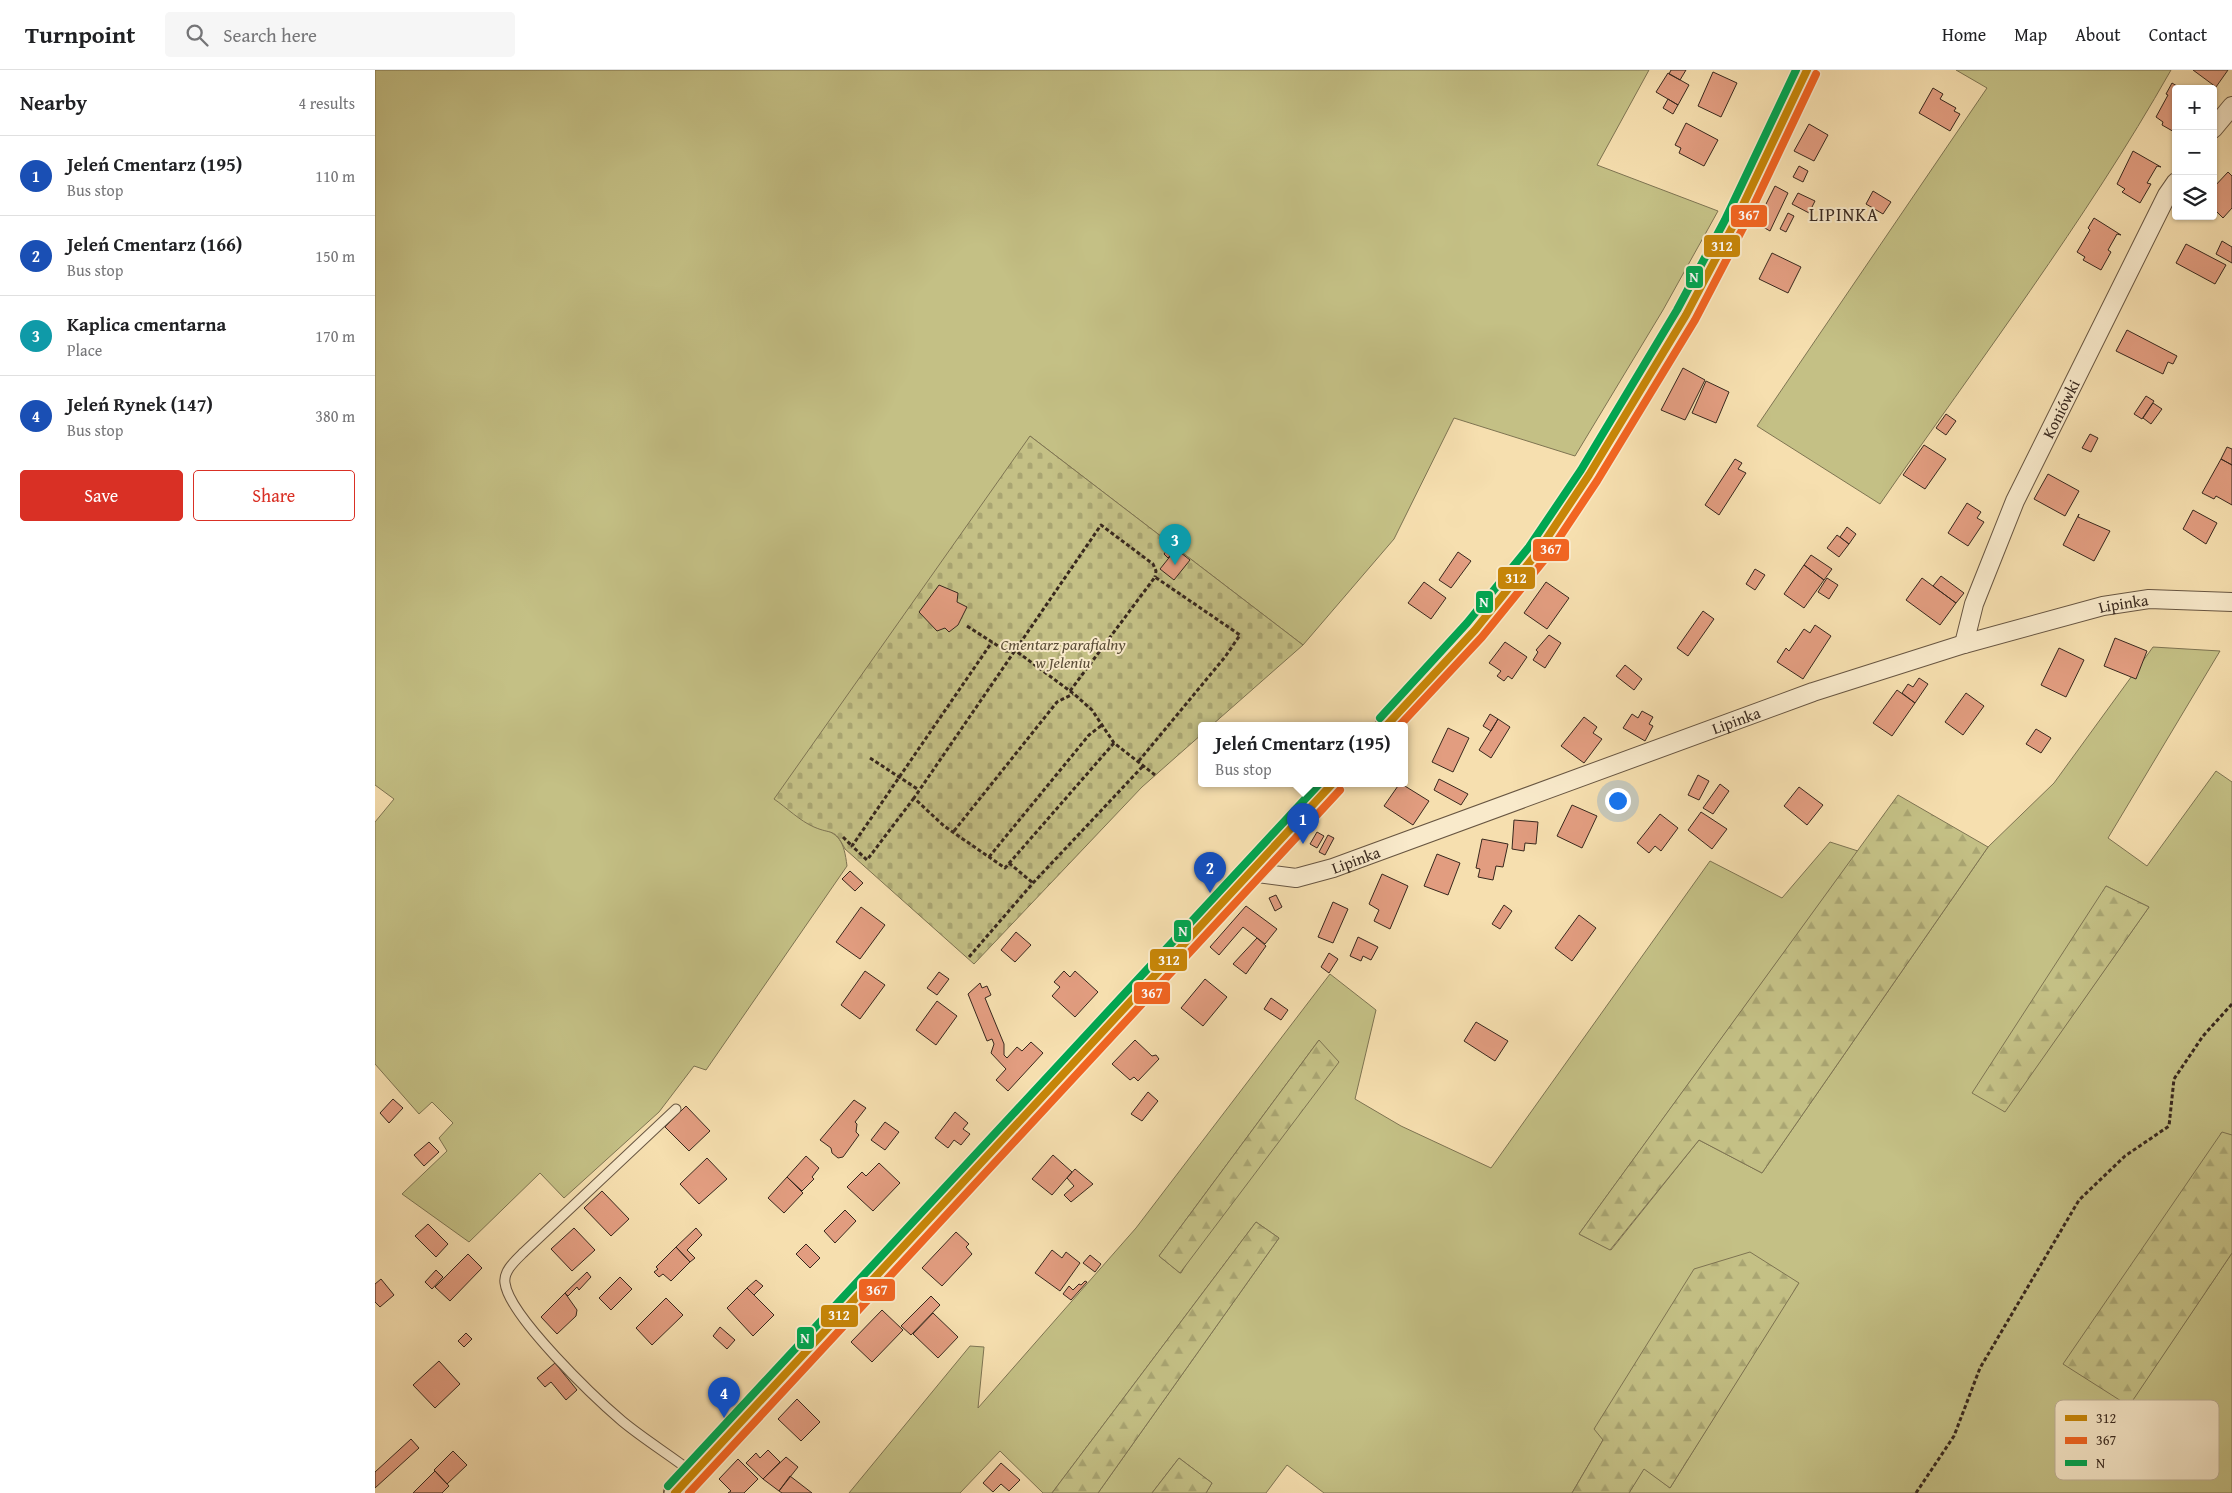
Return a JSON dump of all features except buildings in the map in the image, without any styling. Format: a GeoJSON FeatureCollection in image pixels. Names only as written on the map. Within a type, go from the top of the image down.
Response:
{"type":"FeatureCollection","features":[{"type":"Feature","properties":{"kind":"street"},"geometry":{"type":"LineString","coordinates":[[1390,722],[1475,630],[1525,569],[1589,475],[1686,315],[1734,224],[1807,70]]}},
{"type":"Feature","properties":{"kind":"street"},"geometry":{"type":"LineString","coordinates":[[2217,124],[2232,106]]}},
{"type":"Feature","properties":{"kind":"street","name":"Koniówki"},"geometry":{"type":"LineString","coordinates":[[1964,644],[1974,604],[2015,501],[2172,188]]}},
{"type":"Feature","properties":{"kind":"street","name":"Lipinka"},"geometry":{"type":"LineString","coordinates":[[1250,872],[1296,878],[1333,868],[1813,692],[1964,644],[2103,606],[2149,598],[2232,602]]}},
{"type":"Feature","properties":{"kind":"street"},"geometry":{"type":"LineString","coordinates":[[675,1493],[1329,787]]}},
{"type":"Feature","properties":{"kind":"lane"},"geometry":{"type":"LineString","coordinates":[[675,1108],[523,1252],[509,1268],[505,1282],[512,1301],[535,1333],[605,1406],[623,1422],[693,1473]]}},
{"type":"Feature","properties":{"kind":"path"},"geometry":{"type":"LineString","coordinates":[[843,837],[867,860],[914,798],[1101,525],[1153,564],[1155,576],[1072,693],[1057,702],[954,831]]}},
{"type":"Feature","properties":{"kind":"path"},"geometry":{"type":"LineString","coordinates":[[1138,762],[1207,680],[1240,635],[1155,576]]}},
{"type":"Feature","properties":{"kind":"path"},"geometry":{"type":"LineString","coordinates":[[967,626],[1006,651],[1016,651],[1072,693],[1091,710],[1114,743],[1155,776]]}},
{"type":"Feature","properties":{"kind":"path"},"geometry":{"type":"LineString","coordinates":[[852,846],[992,642]]}},
{"type":"Feature","properties":{"kind":"path"},"geometry":{"type":"LineString","coordinates":[[989,857],[1089,735],[1102,725]]}},
{"type":"Feature","properties":{"kind":"path"},"geometry":{"type":"LineString","coordinates":[[914,798],[944,826],[954,831],[1005,868],[1114,743]]}},
{"type":"Feature","properties":{"kind":"path"},"geometry":{"type":"LineString","coordinates":[[870,758],[919,790]]}},
{"type":"Feature","properties":{"kind":"path"},"geometry":{"type":"LineString","coordinates":[[969,958],[1033,883],[1143,766]]}},
{"type":"Feature","properties":{"kind":"path"},"geometry":{"type":"LineString","coordinates":[[1009,863],[1033,883]]}},
{"type":"Feature","properties":{"kind":"path"},"geometry":{"type":"LineString","coordinates":[[1916,1493],[1954,1436],[1980,1368],[2079,1200],[2125,1156],[2169,1126],[2174,1079],[2203,1036],[2232,1004]]}},
{"type":"Feature","properties":{"kind":"green space"},"geometry":{"type":"Polygon","coordinates":[[[375,70],[1649,70],[1597,165],[1718,211],[1663,310],[1575,456],[1454,418],[1394,539],[1303,645],[1030,436],[815,827],[830,832],[839,839],[844,850],[847,866],[706,1070],[694,1066],[659,1112],[564,1198],[540,1173],[469,1242],[402,1194],[447,1151],[439,1138],[453,1123],[432,1102],[419,1114],[375,1064],[375,822],[394,799],[375,785],[375,70]]]}},
{"type":"Feature","properties":{"kind":"green space"},"geometry":{"type":"Polygon","coordinates":[[[1956,70],[2171,70],[2103,182],[2067,236],[1880,504],[1757,426],[1987,88],[1956,70]]]}},
{"type":"Feature","properties":{"kind":"green space","name":"Cmentarz parafialny w Jeleniu"},"geometry":{"type":"Polygon","coordinates":[[[1030,436],[1303,645],[1215,722],[1198,722],[1198,738],[1142,787],[974,964],[845,849],[835,834],[809,824],[774,799],[1030,436]]]}},
{"type":"Feature","properties":{"kind":"green space"},"geometry":{"type":"Polygon","coordinates":[[[2153,647],[2220,651],[2108,838],[2147,866],[2216,771],[2232,782],[2232,1135],[2221,1133],[2131,1400],[2055,1400],[2055,1480],[2219,1480],[2219,1400],[2132,1400],[2232,1253],[2232,1493],[1629,1493],[1644,1468],[1670,1488],[1798,1283],[1603,1440],[1572,1493],[1324,1493],[1287,1465],[1266,1493],[1206,1493],[1212,1483],[1179,1458],[1152,1493],[1098,1493],[1279,1238],[1256,1222],[1052,1493],[1043,1493],[1000,1451],[960,1493],[849,1493],[970,1346],[984,1347],[978,1408],[1136,1228],[1330,974],[1376,1010],[1355,1099],[1401,1126],[1491,1168],[1710,861],[1782,898],[1830,842],[1858,851],[1579,1234],[1611,1250],[1699,1140],[1762,1173],[1988,847],[2054,783],[2153,647]],[[2106,886],[2004,1112],[2149,907],[2106,886]],[[1319,1040],[1159,1256],[1181,1273],[1319,1040]]]}},
{"type":"Feature","properties":{"kind":"green space"},"geometry":{"type":"Polygon","coordinates":[[[1898,795],[1988,847],[1762,1173],[1699,1140],[1610,1250],[1579,1234],[1898,795]]]}},
{"type":"Feature","properties":{"kind":"green space"},"geometry":{"type":"Polygon","coordinates":[[[2106,886],[2149,907],[2005,1112],[1972,1093],[2106,886]]]}},
{"type":"Feature","properties":{"kind":"green space"},"geometry":{"type":"Polygon","coordinates":[[[1319,1040],[1339,1062],[1180,1273],[1159,1256],[1319,1040]]]}},
{"type":"Feature","properties":{"kind":"green space"},"geometry":{"type":"Polygon","coordinates":[[[2222,1132],[2232,1135],[2232,1253],[2133,1400],[2120,1400],[2063,1364],[2222,1132]]]}},
{"type":"Feature","properties":{"kind":"green space"},"geometry":{"type":"Polygon","coordinates":[[[1256,1222],[1279,1238],[1098,1493],[1052,1493],[1256,1222]]]}},
{"type":"Feature","properties":{"kind":"green space"},"geometry":{"type":"Polygon","coordinates":[[[1750,1252],[1799,1283],[1670,1488],[1644,1469],[1629,1493],[1572,1493],[1603,1440],[1594,1429],[1694,1269],[1750,1252]]]}},
{"type":"Feature","properties":{"kind":"green space"},"geometry":{"type":"Polygon","coordinates":[[[1179,1458],[1212,1483],[1206,1493],[1152,1493],[1179,1458]]]}},
{"type":"Feature","properties":{"kind":"transit line","name":"N"},"geometry":{"type":"LineString","coordinates":[[1380,718],[1467,623],[1529,547],[1581,470],[1677,310],[1725,220],[1796,70]]}},
{"type":"Feature","properties":{"kind":"transit line","name":"312"},"geometry":{"type":"LineString","coordinates":[[1390,722],[1475,630],[1537,553],[1589,475],[1686,315],[1734,224],[1807,70]]}},
{"type":"Feature","properties":{"kind":"transit line","name":"367"},"geometry":{"type":"LineString","coordinates":[[1403,722],[1482,637],[1545,559],[1597,481],[1695,320],[1743,228],[1816,74]]}},
{"type":"Feature","properties":{"kind":"transit line","name":"N"},"geometry":{"type":"LineString","coordinates":[[668,1486],[1316,787]]}},
{"type":"Feature","properties":{"kind":"transit line","name":"312"},"geometry":{"type":"LineString","coordinates":[[675,1493],[1329,787]]}},
{"type":"Feature","properties":{"kind":"transit line","name":"367"},"geometry":{"type":"LineString","coordinates":[[689,1493],[1340,790]]}},
{"type":"Feature","properties":{"kind":"place","name":"Kaplica cmentarna"},"geometry":{"type":"Point","coordinates":[1175,565]}},
{"type":"Feature","properties":{"kind":"place","name":"Jeleń Cmentarz (195)"},"geometry":{"type":"Point","coordinates":[1303,844]}},
{"type":"Feature","properties":{"kind":"place","name":"Jeleń Cmentarz (166)"},"geometry":{"type":"Point","coordinates":[1210,893]}},
{"type":"Feature","properties":{"kind":"place","name":"Jeleń Rynek (147)"},"geometry":{"type":"Point","coordinates":[724,1418]}},
{"type":"Feature","properties":{"kind":"district","name":"LIPINKA"},"geometry":{"type":"Point","coordinates":[1844,214]}}]}
